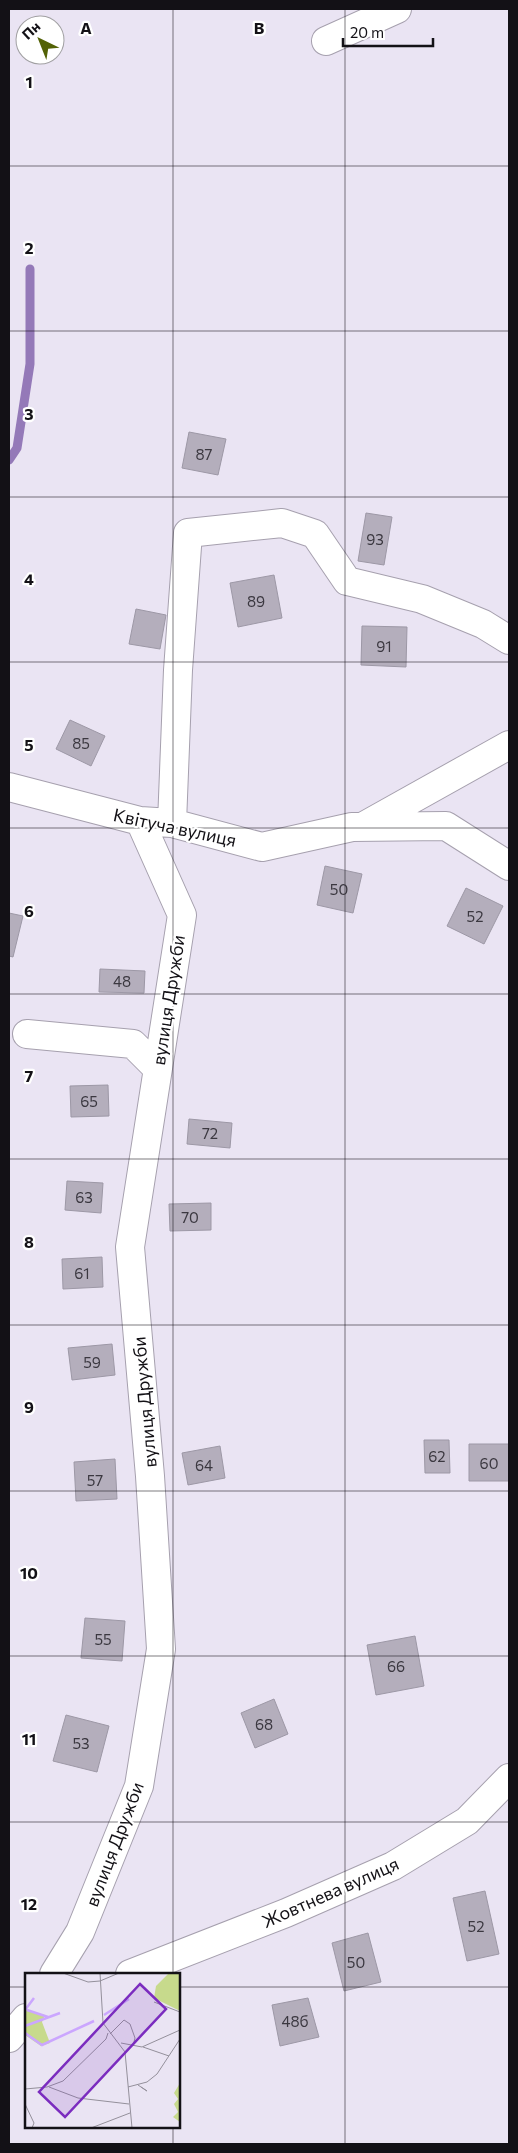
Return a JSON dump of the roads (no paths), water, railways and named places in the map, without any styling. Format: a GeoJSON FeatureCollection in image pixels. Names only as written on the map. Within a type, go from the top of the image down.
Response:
{"type":"FeatureCollection","features":[{"type":"Feature","properties":{"kind":"street"},"geometry":{"type":"LineString","coordinates":[[326,41],[397,9]]}},
{"type":"Feature","properties":{"kind":"street"},"geometry":{"type":"LineString","coordinates":[[172,823],[178,670],[188,534],[282,523],[315,534],[346,581],[422,599],[483,624],[509,640]]}},
{"type":"Feature","properties":{"kind":"street"},"geometry":{"type":"LineString","coordinates":[[362,828],[509,746]]}},
{"type":"Feature","properties":{"kind":"street","name":"Квітуча вулиця"},"geometry":{"type":"LineString","coordinates":[[9,787],[140,821],[172,823],[262,847],[352,827],[446,826],[509,866]]}},
{"type":"Feature","properties":{"kind":"street","name":"вулиця Дружби"},"geometry":{"type":"LineString","coordinates":[[55,1973],[80,1932],[139,1786],[161,1650],[150,1476],[130,1246],[182,915],[140,821]]}},
{"type":"Feature","properties":{"kind":"street"},"geometry":{"type":"LineString","coordinates":[[27,1034],[133,1044],[157,1068]]}},
{"type":"Feature","properties":{"kind":"street","name":"Жовтнева вулиця"},"geometry":{"type":"LineString","coordinates":[[133,1973],[286,1913],[393,1866],[467,1821],[509,1778]]}},
{"type":"Feature","properties":{"kind":"street"},"geometry":{"type":"LineString","coordinates":[[9,2038],[25,2019]]}},
{"type":"Feature","properties":{"kind":"waterway"},"geometry":{"type":"LineString","coordinates":[[9,460],[17,448],[30,364],[30,269]]}}]}
